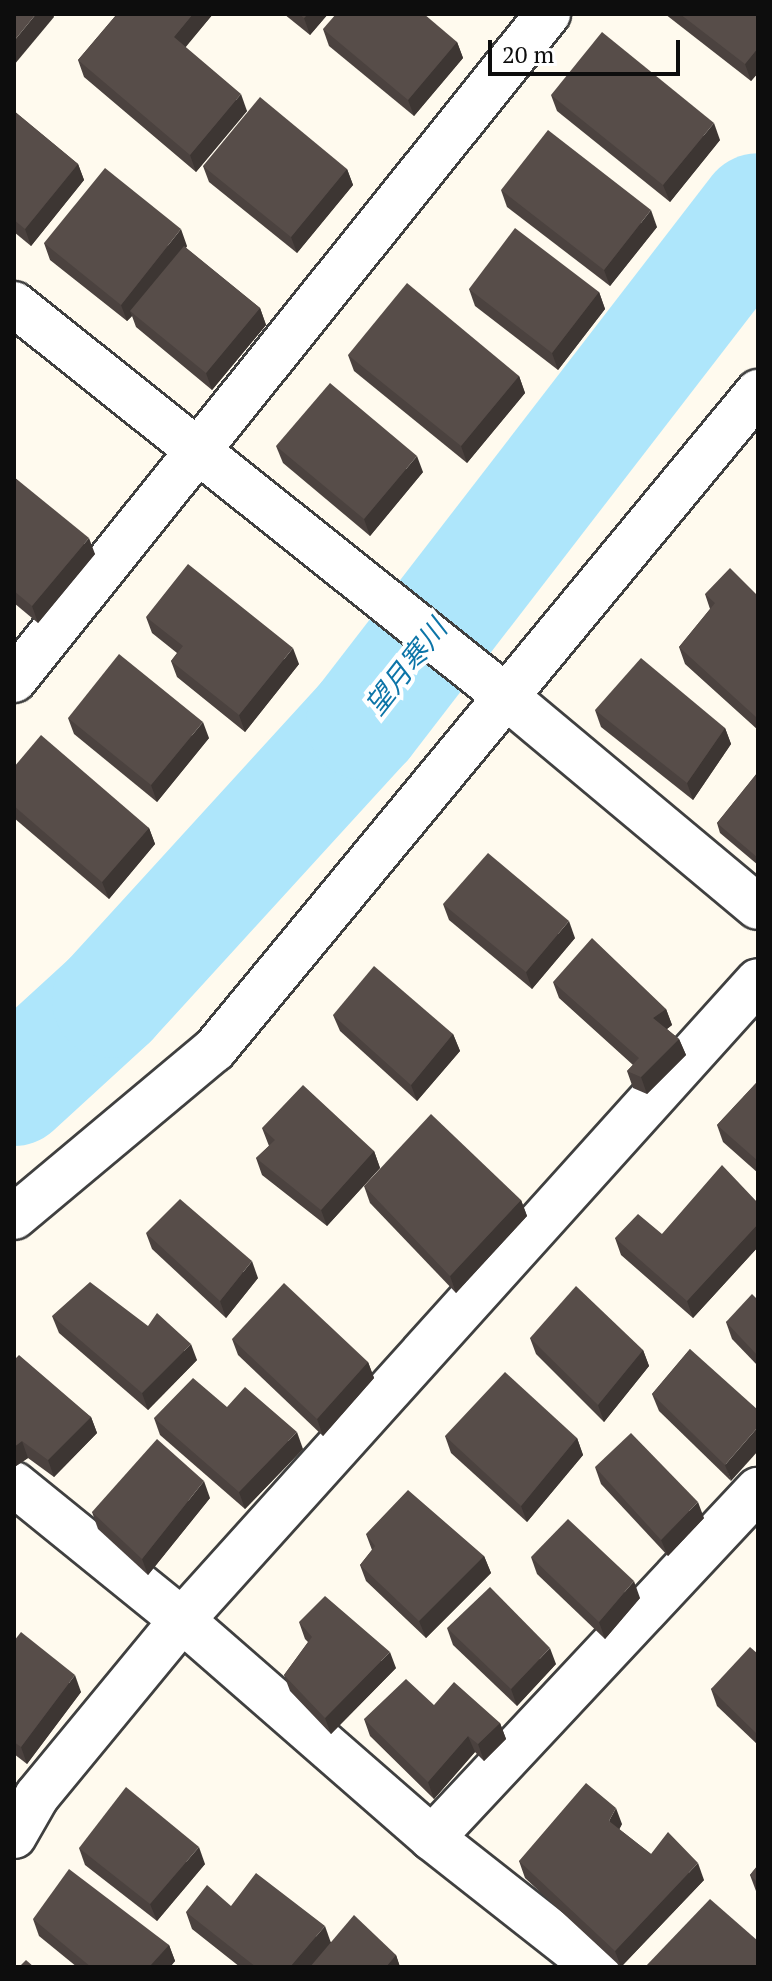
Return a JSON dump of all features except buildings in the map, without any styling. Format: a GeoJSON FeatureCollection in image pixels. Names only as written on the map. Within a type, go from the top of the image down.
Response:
{"type":"FeatureCollection","features":[{"type":"Feature","properties":{"kind":"street"},"geometry":{"type":"LineString","coordinates":[[14,680],[548,14]]}},
{"type":"Feature","properties":{"kind":"street"},"geometry":{"type":"LineString","coordinates":[[14,304],[498,691],[758,907]]}},
{"type":"Feature","properties":{"kind":"street"},"geometry":{"type":"LineString","coordinates":[[14,1217],[214,1050],[498,691],[758,392]]}},
{"type":"Feature","properties":{"kind":"street"},"geometry":{"type":"LineString","coordinates":[[14,1836],[37,1796],[182,1620],[758,981]]}},
{"type":"Feature","properties":{"kind":"street"},"geometry":{"type":"LineString","coordinates":[[14,1484],[182,1620],[432,1838],[596,1967]]}},
{"type":"Feature","properties":{"kind":"street"},"geometry":{"type":"LineString","coordinates":[[432,1838],[758,1490]]}},
{"type":"Feature","properties":{"kind":"waterway","name":"望月寒川"},"geometry":{"type":"LineString","coordinates":[[14,1088],[110,1000],[364,722],[758,211]]}}]}
